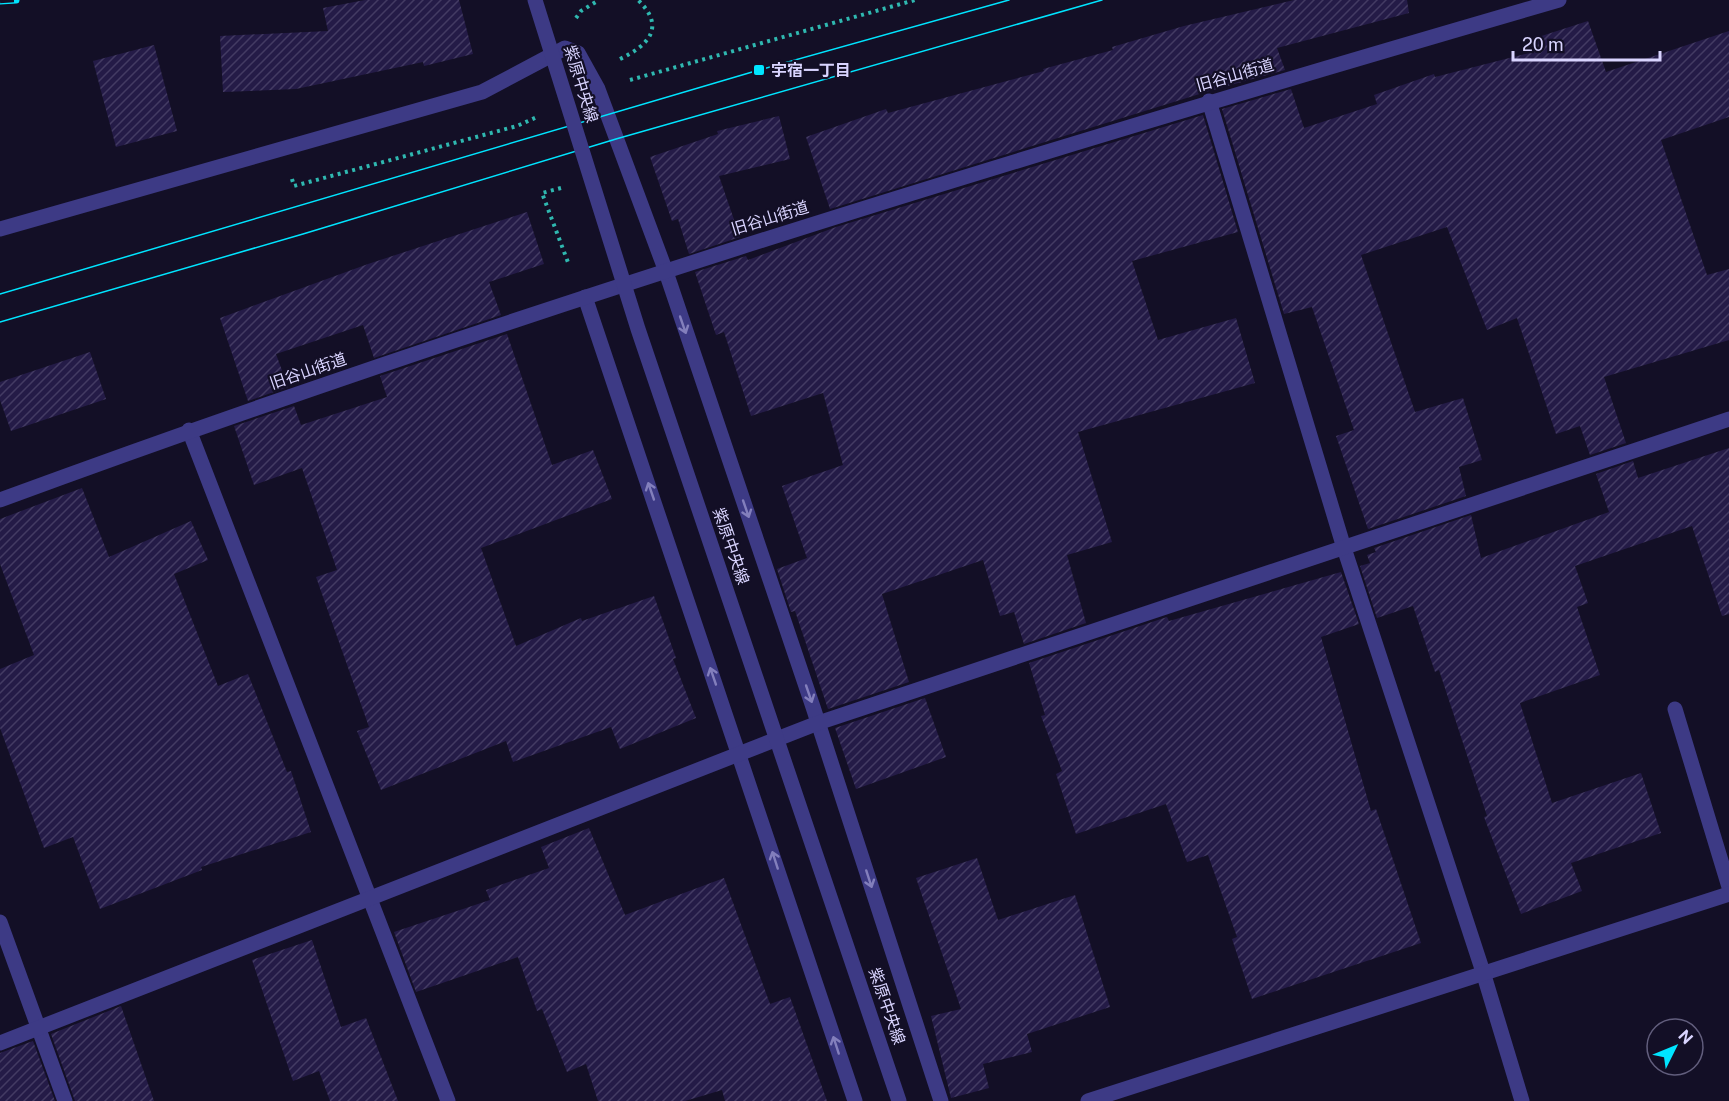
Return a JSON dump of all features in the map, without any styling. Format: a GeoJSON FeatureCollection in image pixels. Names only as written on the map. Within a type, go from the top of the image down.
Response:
{"type":"FeatureCollection","features":[{"type":"Feature","properties":{"kind":"street","name":"紫原中央線"},"geometry":{"type":"LineString","coordinates":[[535,0],[638,329],[899,1101]]}},
{"type":"Feature","properties":{"kind":"street","name":"旧谷山街道"},"geometry":{"type":"LineString","coordinates":[[0,500],[189,430],[664,269],[1209,101],[1560,0]]}},
{"type":"Feature","properties":{"kind":"street"},"geometry":{"type":"LineString","coordinates":[[0,229],[482,92],[565,48],[578,53],[598,89],[664,269],[818,723],[941,1101]]}},
{"type":"Feature","properties":{"kind":"street"},"geometry":{"type":"LineString","coordinates":[[1209,101],[1344,548],[1484,972],[1522,1101]]}},
{"type":"Feature","properties":{"kind":"street"},"geometry":{"type":"LineString","coordinates":[[585,297],[855,1101]]}},
{"type":"Feature","properties":{"kind":"street"},"geometry":{"type":"LineString","coordinates":[[0,1043],[818,723],[1729,419]]}},
{"type":"Feature","properties":{"kind":"street"},"geometry":{"type":"LineString","coordinates":[[189,430],[448,1101]]}},
{"type":"Feature","properties":{"kind":"street"},"geometry":{"type":"LineString","coordinates":[[1675,709],[1729,887]]}},
{"type":"Feature","properties":{"kind":"street"},"geometry":{"type":"LineString","coordinates":[[1089,1101],[1729,894]]}},
{"type":"Feature","properties":{"kind":"street"},"geometry":{"type":"LineString","coordinates":[[0,922],[65,1101]]}},
{"type":"Feature","properties":{"kind":"path"},"geometry":{"type":"LineString","coordinates":[[574,27],[581,11],[599,0]]}},
{"type":"Feature","properties":{"kind":"path"},"geometry":{"type":"LineString","coordinates":[[618,60],[646,43],[652,33],[652,22],[646,8],[638,0]]}},
{"type":"Feature","properties":{"kind":"path"},"geometry":{"type":"LineString","coordinates":[[598,89],[915,0]]}},
{"type":"Feature","properties":{"kind":"path"},"geometry":{"type":"LineString","coordinates":[[542,193],[567,266],[574,264]]}},
{"type":"Feature","properties":{"kind":"building"},"geometry":{"type":"Polygon","coordinates":[[[365,0],[459,0],[473,54],[424,66],[423,62],[296,89],[223,92],[220,36],[328,31],[323,8],[365,0]]]}},
{"type":"Feature","properties":{"kind":"building"},"geometry":{"type":"Polygon","coordinates":[[[1294,0],[1407,0],[1409,13],[1277,48],[1285,70],[1206,92],[830,209],[806,137],[886,109],[888,113],[1044,71],[1043,69],[1113,50],[1112,47],[1184,26],[1294,0]]]}},
{"type":"Feature","properties":{"kind":"building"},"geometry":{"type":"Polygon","coordinates":[[[1588,21],[1606,72],[1729,31],[1729,117],[1661,140],[1707,275],[1729,269],[1729,340],[1604,377],[1626,443],[1590,455],[1580,426],[1556,434],[1517,318],[1487,330],[1447,227],[1361,255],[1415,412],[1463,398],[1482,460],[1459,467],[1466,496],[1368,529],[1336,436],[1354,430],[1312,307],[1284,314],[1222,109],[1291,89],[1304,128],[1377,104],[1374,95],[1434,74],[1435,77],[1533,52],[1529,40],[1588,21]]]}},
{"type":"Feature","properties":{"kind":"building"},"geometry":{"type":"Polygon","coordinates":[[[154,45],[177,131],[116,147],[93,61],[154,45]]]}},
{"type":"Feature","properties":{"kind":"building"},"geometry":{"type":"Polygon","coordinates":[[[1203,115],[1238,232],[1132,261],[1158,340],[1236,318],[1255,383],[1078,432],[1112,542],[1067,555],[1086,623],[1024,644],[1014,612],[1000,616],[983,560],[882,594],[909,682],[828,709],[795,611],[791,612],[777,569],[807,558],[782,486],[843,465],[823,393],[751,416],[724,332],[716,335],[695,272],[746,256],[748,260],[836,227],[1203,115]]]}},
{"type":"Feature","properties":{"kind":"building"},"geometry":{"type":"Polygon","coordinates":[[[779,116],[790,159],[719,176],[740,237],[689,254],[678,219],[672,221],[650,157],[718,134],[717,131],[779,116]]]}},
{"type":"Feature","properties":{"kind":"building"},"geometry":{"type":"Polygon","coordinates":[[[527,212],[544,264],[489,282],[501,315],[374,358],[363,325],[276,354],[288,387],[248,401],[220,318],[368,264],[527,212]]]}},
{"type":"Feature","properties":{"kind":"building"},"geometry":{"type":"Polygon","coordinates":[[[507,334],[552,465],[593,450],[612,499],[481,548],[516,646],[581,618],[582,621],[654,596],[676,658],[673,659],[696,718],[620,749],[611,727],[513,762],[506,741],[381,790],[357,731],[369,727],[316,577],[337,570],[302,468],[254,485],[234,426],[294,406],[301,425],[387,397],[380,376],[507,334]]]}},
{"type":"Feature","properties":{"kind":"building"},"geometry":{"type":"Polygon","coordinates":[[[90,352],[106,399],[11,431],[0,400],[0,382],[90,352]]]}},
{"type":"Feature","properties":{"kind":"building"},"geometry":{"type":"Polygon","coordinates":[[[1729,448],[1729,614],[1722,616],[1692,526],[1575,566],[1588,603],[1577,607],[1600,675],[1520,703],[1552,803],[1641,773],[1661,833],[1571,863],[1582,891],[1521,914],[1484,817],[1487,816],[1439,670],[1435,672],[1413,606],[1377,618],[1360,566],[1370,563],[1367,555],[1376,552],[1374,548],[1471,515],[1481,558],[1609,512],[1596,474],[1633,461],[1638,478],[1729,448]]]}},
{"type":"Feature","properties":{"kind":"building"},"geometry":{"type":"Polygon","coordinates":[[[82,488],[109,557],[191,521],[208,560],[174,574],[218,686],[248,674],[287,772],[291,771],[311,832],[201,867],[202,870],[100,909],[73,837],[44,848],[0,728],[0,669],[34,655],[0,564],[0,519],[82,488]]]}},
{"type":"Feature","properties":{"kind":"building"},"geometry":{"type":"Polygon","coordinates":[[[1341,572],[1359,624],[1321,637],[1371,811],[1376,809],[1421,943],[1252,999],[1232,939],[1237,937],[1208,855],[1187,862],[1166,804],[1076,834],[1056,774],[1062,771],[1041,716],[1045,715],[1029,663],[1167,617],[1169,621],[1341,572]]]}},
{"type":"Feature","properties":{"kind":"building"},"geometry":{"type":"Polygon","coordinates":[[[925,698],[946,757],[856,789],[835,728],[925,698]]]}},
{"type":"Feature","properties":{"kind":"building"},"geometry":{"type":"Polygon","coordinates":[[[589,828],[625,915],[724,878],[770,1004],[790,997],[827,1101],[725,1101],[722,1090],[685,1101],[598,1101],[586,1064],[567,1072],[542,1009],[537,1011],[518,957],[416,992],[394,932],[490,900],[486,890],[549,868],[541,847],[589,828]]]}},
{"type":"Feature","properties":{"kind":"building"},"geometry":{"type":"Polygon","coordinates":[[[977,858],[998,920],[1075,895],[1110,1007],[1027,1034],[1032,1052],[983,1064],[989,1088],[951,1098],[931,1016],[961,1009],[916,878],[977,858]]]}},
{"type":"Feature","properties":{"kind":"building"},"geometry":{"type":"Polygon","coordinates":[[[312,940],[341,1027],[366,1018],[398,1101],[330,1101],[319,1071],[293,1081],[252,960],[312,940]]]}},
{"type":"Feature","properties":{"kind":"building"},"geometry":{"type":"Polygon","coordinates":[[[121,1006],[154,1101],[75,1101],[51,1034],[121,1006]]]}},
{"type":"Feature","properties":{"kind":"building"},"geometry":{"type":"Polygon","coordinates":[[[33,1041],[55,1101],[0,1101],[0,1053],[33,1041]]]}},
{"type":"Feature","properties":{"kind":"tram line"},"geometry":{"type":"LineString","coordinates":[[0,294],[759,70],[1009,0]]}},
{"type":"Feature","properties":{"kind":"tram line"},"geometry":{"type":"LineString","coordinates":[[0,322],[303,234],[616,139],[1102,0]]}},
{"type":"Feature","properties":{"kind":"railway"},"geometry":{"type":"LineString","coordinates":[[0,1],[16,0]]}},
{"type":"Feature","properties":{"kind":"place","name":"宇宿一丁目"},"geometry":{"type":"Point","coordinates":[759,70]}}]}
